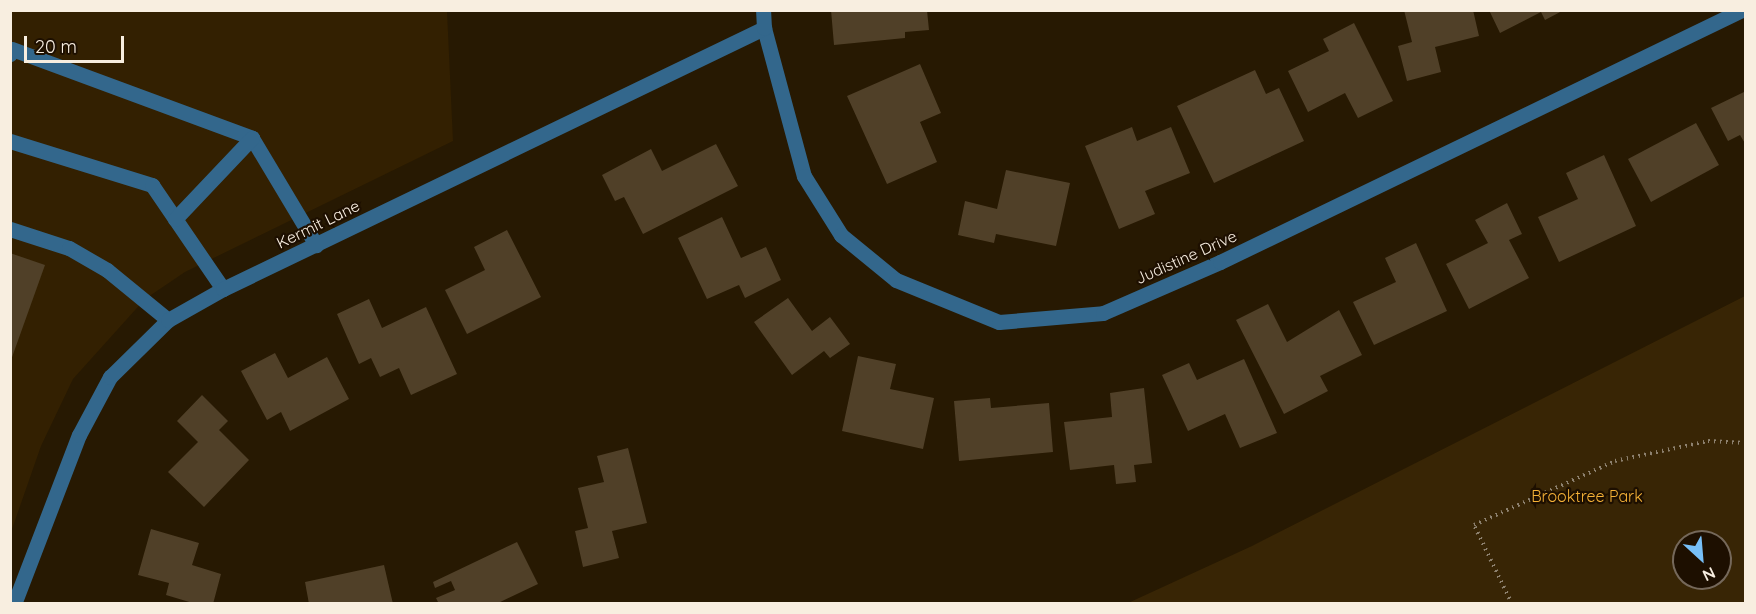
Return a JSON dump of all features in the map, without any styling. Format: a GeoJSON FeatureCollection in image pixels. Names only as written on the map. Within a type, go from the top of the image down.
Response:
{"type":"FeatureCollection","features":[{"type":"Feature","properties":{"kind":"street"},"geometry":{"type":"LineString","coordinates":[[763,10],[764,28]]}},
{"type":"Feature","properties":{"kind":"street","name":"Judistine Drive"},"geometry":{"type":"LineString","coordinates":[[764,28],[804,176],[841,235],[896,280],[999,322],[1103,313],[1220,262],[1742,10]]}},
{"type":"Feature","properties":{"kind":"street","name":"Kermit Lane"},"geometry":{"type":"LineString","coordinates":[[14,603],[79,435],[110,376],[168,320],[223,289],[764,28]]}},
{"type":"Feature","properties":{"kind":"street"},"geometry":{"type":"LineString","coordinates":[[10,54],[12,49],[252,138],[316,245]]}},
{"type":"Feature","properties":{"kind":"street"},"geometry":{"type":"LineString","coordinates":[[175,219],[252,138]]}},
{"type":"Feature","properties":{"kind":"street"},"geometry":{"type":"LineString","coordinates":[[10,141],[152,185],[223,289]]}},
{"type":"Feature","properties":{"kind":"street"},"geometry":{"type":"LineString","coordinates":[[10,229],[78,254],[107,270],[168,320]]}},
{"type":"Feature","properties":{"kind":"path"},"geometry":{"type":"LineString","coordinates":[[1512,603],[1474,525],[1615,460],[1708,441],[1746,442]]}},
{"type":"Feature","properties":{"kind":"shaded area"},"geometry":{"type":"Polygon","coordinates":[[[11,11],[447,11],[453,141],[185,272],[145,299],[73,379],[41,446],[11,532],[11,11]]]}},
{"type":"Feature","properties":{"kind":"green space","name":"Brooktree Park"},"geometry":{"type":"Polygon","coordinates":[[[1745,296],[1745,603],[1128,603],[1252,546],[1745,296]]]}},
{"type":"Feature","properties":{"kind":"building"},"geometry":{"type":"Polygon","coordinates":[[[831,10],[927,10],[929,30],[905,32],[905,38],[834,45],[831,10]]]}},
{"type":"Feature","properties":{"kind":"building"},"geometry":{"type":"Polygon","coordinates":[[[1404,10],[1473,10],[1479,36],[1435,47],[1441,72],[1407,81],[1398,46],[1412,42],[1404,10]]]}},
{"type":"Feature","properties":{"kind":"building"},"geometry":{"type":"Polygon","coordinates":[[[1489,10],[1564,10],[1545,20],[1541,12],[1500,33],[1489,10]]]}},
{"type":"Feature","properties":{"kind":"building"},"geometry":{"type":"Polygon","coordinates":[[[1354,23],[1393,101],[1358,118],[1345,93],[1308,112],[1288,71],[1329,51],[1323,39],[1354,23]]]}},
{"type":"Feature","properties":{"kind":"building"},"geometry":{"type":"Polygon","coordinates":[[[920,64],[941,113],[920,122],[937,162],[887,184],[847,96],[920,64]]]}},
{"type":"Feature","properties":{"kind":"building"},"geometry":{"type":"Polygon","coordinates":[[[1255,70],[1266,94],[1279,88],[1304,141],[1214,183],[1177,106],[1255,70]]]}},
{"type":"Feature","properties":{"kind":"building"},"geometry":{"type":"Polygon","coordinates":[[[1744,92],[1746,95],[1746,145],[1740,135],[1728,141],[1711,108],[1744,92]]]}},
{"type":"Feature","properties":{"kind":"building"},"geometry":{"type":"Polygon","coordinates":[[[1696,123],[1719,165],[1651,202],[1628,159],[1696,123]]]}},
{"type":"Feature","properties":{"kind":"building"},"geometry":{"type":"Polygon","coordinates":[[[1132,127],[1137,141],[1171,127],[1190,173],[1145,191],[1155,214],[1119,229],[1085,146],[1132,127]]]}},
{"type":"Feature","properties":{"kind":"building"},"geometry":{"type":"Polygon","coordinates":[[[716,144],[738,186],[643,234],[624,197],[615,201],[602,175],[651,149],[662,171],[716,144]]]}},
{"type":"Feature","properties":{"kind":"building"},"geometry":{"type":"Polygon","coordinates":[[[1604,155],[1636,226],[1559,262],[1538,217],[1578,199],[1566,173],[1604,155]]]}},
{"type":"Feature","properties":{"kind":"building"},"geometry":{"type":"Polygon","coordinates":[[[1006,170],[1070,183],[1056,246],[996,234],[994,243],[958,235],[965,201],[997,209],[1006,170]]]}},
{"type":"Feature","properties":{"kind":"building"},"geometry":{"type":"Polygon","coordinates":[[[1507,203],[1522,234],[1509,240],[1529,278],[1469,309],[1446,264],[1488,243],[1475,220],[1507,203]]]}},
{"type":"Feature","properties":{"kind":"building"},"geometry":{"type":"Polygon","coordinates":[[[722,217],[741,258],[766,247],[781,280],[745,298],[739,285],[707,299],[678,238],[722,217]]]}},
{"type":"Feature","properties":{"kind":"building"},"geometry":{"type":"Polygon","coordinates":[[[507,230],[541,297],[467,334],[445,290],[485,270],[474,247],[507,230]]]}},
{"type":"Feature","properties":{"kind":"building"},"geometry":{"type":"Polygon","coordinates":[[[1416,243],[1447,311],[1374,345],[1353,302],[1396,282],[1385,258],[1416,243]]]}},
{"type":"Feature","properties":{"kind":"building"},"geometry":{"type":"Polygon","coordinates":[[[10,253],[45,265],[11,360],[10,360],[10,253]]]}},
{"type":"Feature","properties":{"kind":"building"},"geometry":{"type":"Polygon","coordinates":[[[788,298],[812,331],[830,317],[850,344],[830,358],[824,351],[792,375],[754,322],[788,298]]]}},
{"type":"Feature","properties":{"kind":"building"},"geometry":{"type":"Polygon","coordinates":[[[369,299],[382,328],[426,307],[457,374],[411,395],[399,368],[380,377],[371,358],[359,364],[337,314],[369,299]]]}},
{"type":"Feature","properties":{"kind":"building"},"geometry":{"type":"Polygon","coordinates":[[[1268,304],[1287,342],[1339,310],[1362,355],[1320,376],[1328,391],[1284,414],[1236,320],[1268,304]]]}},
{"type":"Feature","properties":{"kind":"building"},"geometry":{"type":"Polygon","coordinates":[[[275,353],[288,378],[327,357],[349,399],[290,431],[281,412],[267,420],[241,371],[275,353]]]}},
{"type":"Feature","properties":{"kind":"building"},"geometry":{"type":"Polygon","coordinates":[[[858,356],[896,364],[890,389],[934,398],[923,449],[842,431],[858,356]]]}},
{"type":"Feature","properties":{"kind":"building"},"geometry":{"type":"Polygon","coordinates":[[[1244,359],[1277,433],[1240,448],[1225,414],[1188,431],[1162,375],[1189,363],[1197,380],[1244,359]]]}},
{"type":"Feature","properties":{"kind":"building"},"geometry":{"type":"Polygon","coordinates":[[[1144,388],[1152,463],[1134,465],[1136,482],[1116,484],[1114,465],[1070,470],[1064,422],[1112,417],[1110,393],[1144,388]]]}},
{"type":"Feature","properties":{"kind":"building"},"geometry":{"type":"Polygon","coordinates":[[[202,395],[228,421],[219,430],[249,460],[204,507],[168,472],[198,442],[177,421],[202,395]]]}},
{"type":"Feature","properties":{"kind":"building"},"geometry":{"type":"Polygon","coordinates":[[[990,398],[991,408],[1049,403],[1053,452],[959,461],[954,401],[990,398]]]}},
{"type":"Feature","properties":{"kind":"building"},"geometry":{"type":"Polygon","coordinates":[[[628,448],[647,523],[612,531],[619,558],[583,567],[575,531],[588,528],[578,488],[604,482],[597,456],[628,448]]]}},
{"type":"Feature","properties":{"kind":"building"},"geometry":{"type":"Polygon","coordinates":[[[151,529],[199,543],[192,565],[221,574],[213,604],[196,604],[166,595],[169,583],[138,575],[151,529]]]}},
{"type":"Feature","properties":{"kind":"building"},"geometry":{"type":"Polygon","coordinates":[[[517,542],[538,584],[496,604],[439,604],[436,598],[455,590],[451,581],[435,588],[433,582],[517,542]]]}},
{"type":"Feature","properties":{"kind":"building"},"geometry":{"type":"Polygon","coordinates":[[[384,565],[393,604],[309,604],[305,582],[384,565]]]}}]}
